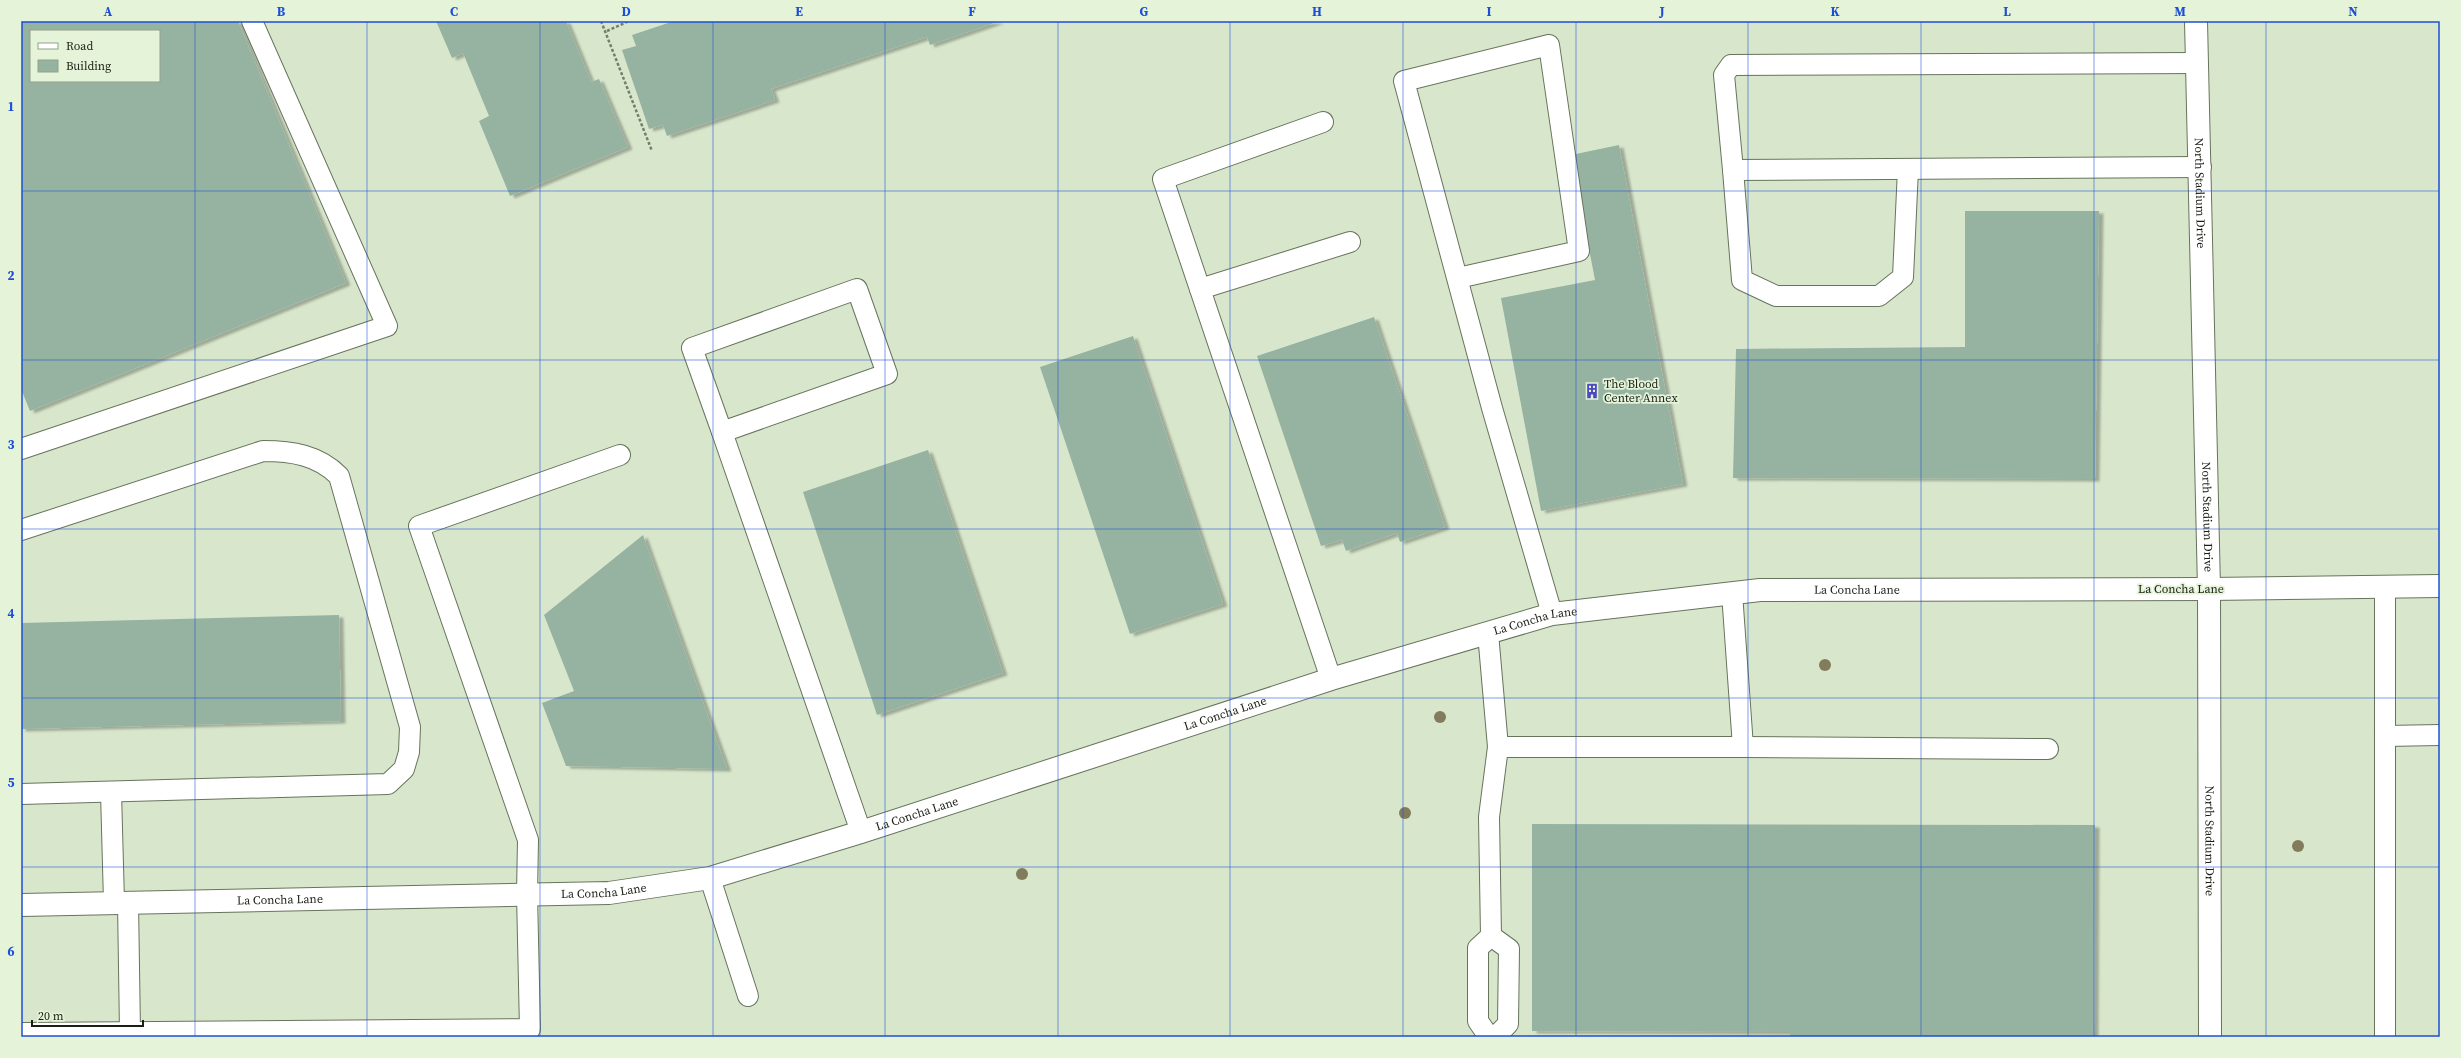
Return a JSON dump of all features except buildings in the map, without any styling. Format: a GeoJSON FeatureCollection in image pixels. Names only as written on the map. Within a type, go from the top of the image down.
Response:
{"type":"FeatureCollection","features":[{"type":"Feature","properties":{"kind":"street","name":"North Stadium Drive"},"geometry":{"type":"LineString","coordinates":[[2196,21],[2209,590],[2210,1037]]}},
{"type":"Feature","properties":{"kind":"street","name":"La Concha Lane"},"geometry":{"type":"LineString","coordinates":[[21,905],[609,893],[710,878],[861,832],[1331,679],[1552,614],[1760,590],[2209,590],[2440,586]]}},
{"type":"Feature","properties":{"kind":"lane"},"geometry":{"type":"LineString","coordinates":[[21,449],[387,326],[252,21]]}},
{"type":"Feature","properties":{"kind":"lane"},"geometry":{"type":"LineString","coordinates":[[1458,278],[1579,251],[1549,45],[1404,81],[1492,408],[1552,614]]}},
{"type":"Feature","properties":{"kind":"lane"},"geometry":{"type":"LineString","coordinates":[[1908,169],[1902,277],[1879,296],[1776,296],[1742,280],[1724,75],[1732,65],[2197,63]]}},
{"type":"Feature","properties":{"kind":"lane"},"geometry":{"type":"LineString","coordinates":[[1323,122],[1163,179],[1331,679]]}},
{"type":"Feature","properties":{"kind":"lane"},"geometry":{"type":"LineString","coordinates":[[1732,170],[2200,168]]}},
{"type":"Feature","properties":{"kind":"lane"},"geometry":{"type":"LineString","coordinates":[[1200,289],[1350,242]]}},
{"type":"Feature","properties":{"kind":"lane"},"geometry":{"type":"LineString","coordinates":[[722,432],[887,374],[857,290],[692,348],[861,832]]}},
{"type":"Feature","properties":{"kind":"lane"},"geometry":{"type":"LineString","coordinates":[[21,530],[264,451],[289,451],[328,465],[339,476],[410,727],[409,752],[404,769],[388,784],[21,794]]}},
{"type":"Feature","properties":{"kind":"lane"},"geometry":{"type":"LineString","coordinates":[[21,1033],[530,1029],[526,894],[528,840],[419,526],[620,455]]}},
{"type":"Feature","properties":{"kind":"lane"},"geometry":{"type":"LineString","coordinates":[[2384,586],[2384,1037]]}},
{"type":"Feature","properties":{"kind":"lane"},"geometry":{"type":"LineString","coordinates":[[1732,593],[1743,747]]}},
{"type":"Feature","properties":{"kind":"lane"},"geometry":{"type":"LineString","coordinates":[[1488,633],[1498,747],[1489,817],[1491,936],[1478,948],[1478,1021],[1489,1037]]}},
{"type":"Feature","properties":{"kind":"lane"},"geometry":{"type":"LineString","coordinates":[[2384,736],[2440,735]]}},
{"type":"Feature","properties":{"kind":"lane"},"geometry":{"type":"LineString","coordinates":[[1498,747],[2048,749]]}},
{"type":"Feature","properties":{"kind":"lane"},"geometry":{"type":"LineString","coordinates":[[111,792],[121,902],[130,1032]]}},
{"type":"Feature","properties":{"kind":"lane"},"geometry":{"type":"LineString","coordinates":[[710,878],[748,996]]}},
{"type":"Feature","properties":{"kind":"lane"},"geometry":{"type":"LineString","coordinates":[[1491,936],[1509,949],[1508,1024],[1495,1037]]}},
{"type":"Feature","properties":{"kind":"path"},"geometry":{"type":"LineString","coordinates":[[601,21],[607,31],[652,152]]}},
{"type":"Feature","properties":{"kind":"path"},"geometry":{"type":"LineString","coordinates":[[607,31],[629,21]]}},
{"type":"Feature","properties":{"kind":"place","name":"The Blood Center Annex"},"geometry":{"type":"Point","coordinates":[1592,391]}}]}
